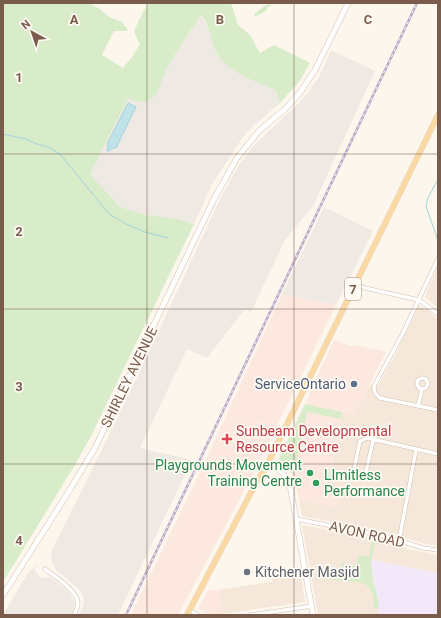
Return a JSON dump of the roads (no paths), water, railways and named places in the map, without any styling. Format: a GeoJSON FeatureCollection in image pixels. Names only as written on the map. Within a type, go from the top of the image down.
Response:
{"type":"FeatureCollection","features":[{"type":"Feature","properties":{"kind":"main road","name":"SHIRLEY AVENUE"},"geometry":{"type":"LineString","coordinates":[[3,595],[66,496],[94,448],[214,199],[242,151],[258,131],[285,109],[299,94],[315,70],[348,3]]}},
{"type":"Feature","properties":{"kind":"main road","name":"7"},"geometry":{"type":"LineString","coordinates":[[188,613],[268,463],[437,118]]}},
{"type":"Feature","properties":{"kind":"main road"},"geometry":{"type":"LineString","coordinates":[[268,463],[280,470],[288,478],[313,615]]}},
{"type":"Feature","properties":{"kind":"street"},"geometry":{"type":"LineString","coordinates":[[438,259],[394,351],[374,386],[376,395],[380,398],[438,410]]}},
{"type":"Feature","properties":{"kind":"street"},"geometry":{"type":"LineString","coordinates":[[356,284],[419,300],[438,314]]}},
{"type":"Feature","properties":{"kind":"street"},"geometry":{"type":"LineString","coordinates":[[418,406],[422,389]]}},
{"type":"Feature","properties":{"kind":"street"},"geometry":{"type":"LineString","coordinates":[[373,440],[366,472],[363,475],[359,474],[355,472],[354,469],[360,441],[367,438],[438,454]]}},
{"type":"Feature","properties":{"kind":"street"},"geometry":{"type":"LineString","coordinates":[[399,541],[416,450]]}},
{"type":"Feature","properties":{"kind":"street","name":"AVON ROAD"},"geometry":{"type":"LineString","coordinates":[[296,519],[384,536],[438,550]]}},
{"type":"Feature","properties":{"kind":"street"},"geometry":{"type":"LineString","coordinates":[[45,569],[75,594],[78,601],[78,607],[74,615]]}},
{"type":"Feature","properties":{"kind":"street"},"geometry":{"type":"LineString","coordinates":[[250,615],[312,606]]}},
{"type":"Feature","properties":{"kind":"street"},"geometry":{"type":"LineString","coordinates":[[188,613],[198,615]]}},
{"type":"Feature","properties":{"kind":"water"},"geometry":{"type":"Polygon","coordinates":[[[128,103],[136,107],[116,148],[107,151],[107,144],[128,103]]]}},
{"type":"Feature","properties":{"kind":"waterway"},"geometry":{"type":"LineString","coordinates":[[3,134],[25,139],[48,147],[60,154],[109,214],[126,224],[145,232],[168,238]]}},
{"type":"Feature","properties":{"kind":"waterway"},"geometry":{"type":"LineString","coordinates":[[438,179],[428,198],[426,206],[438,241]]}},
{"type":"Feature","properties":{"kind":"railway"},"geometry":{"type":"LineString","coordinates":[[126,615],[417,3]]}},
{"type":"Feature","properties":{"kind":"place","name":"ServiceOntario"},"geometry":{"type":"Point","coordinates":[354,384]}},
{"type":"Feature","properties":{"kind":"place","name":"Sunbeam Developmental Resource Centre"},"geometry":{"type":"Point","coordinates":[227,439]}},
{"type":"Feature","properties":{"kind":"place","name":"Playgrounds Movement Training Centre"},"geometry":{"type":"Point","coordinates":[310,473]}},
{"type":"Feature","properties":{"kind":"place","name":"LImitless Performance"},"geometry":{"type":"Point","coordinates":[316,483]}},
{"type":"Feature","properties":{"kind":"place","name":"Kitchener Masjid"},"geometry":{"type":"Point","coordinates":[247,572]}}]}
